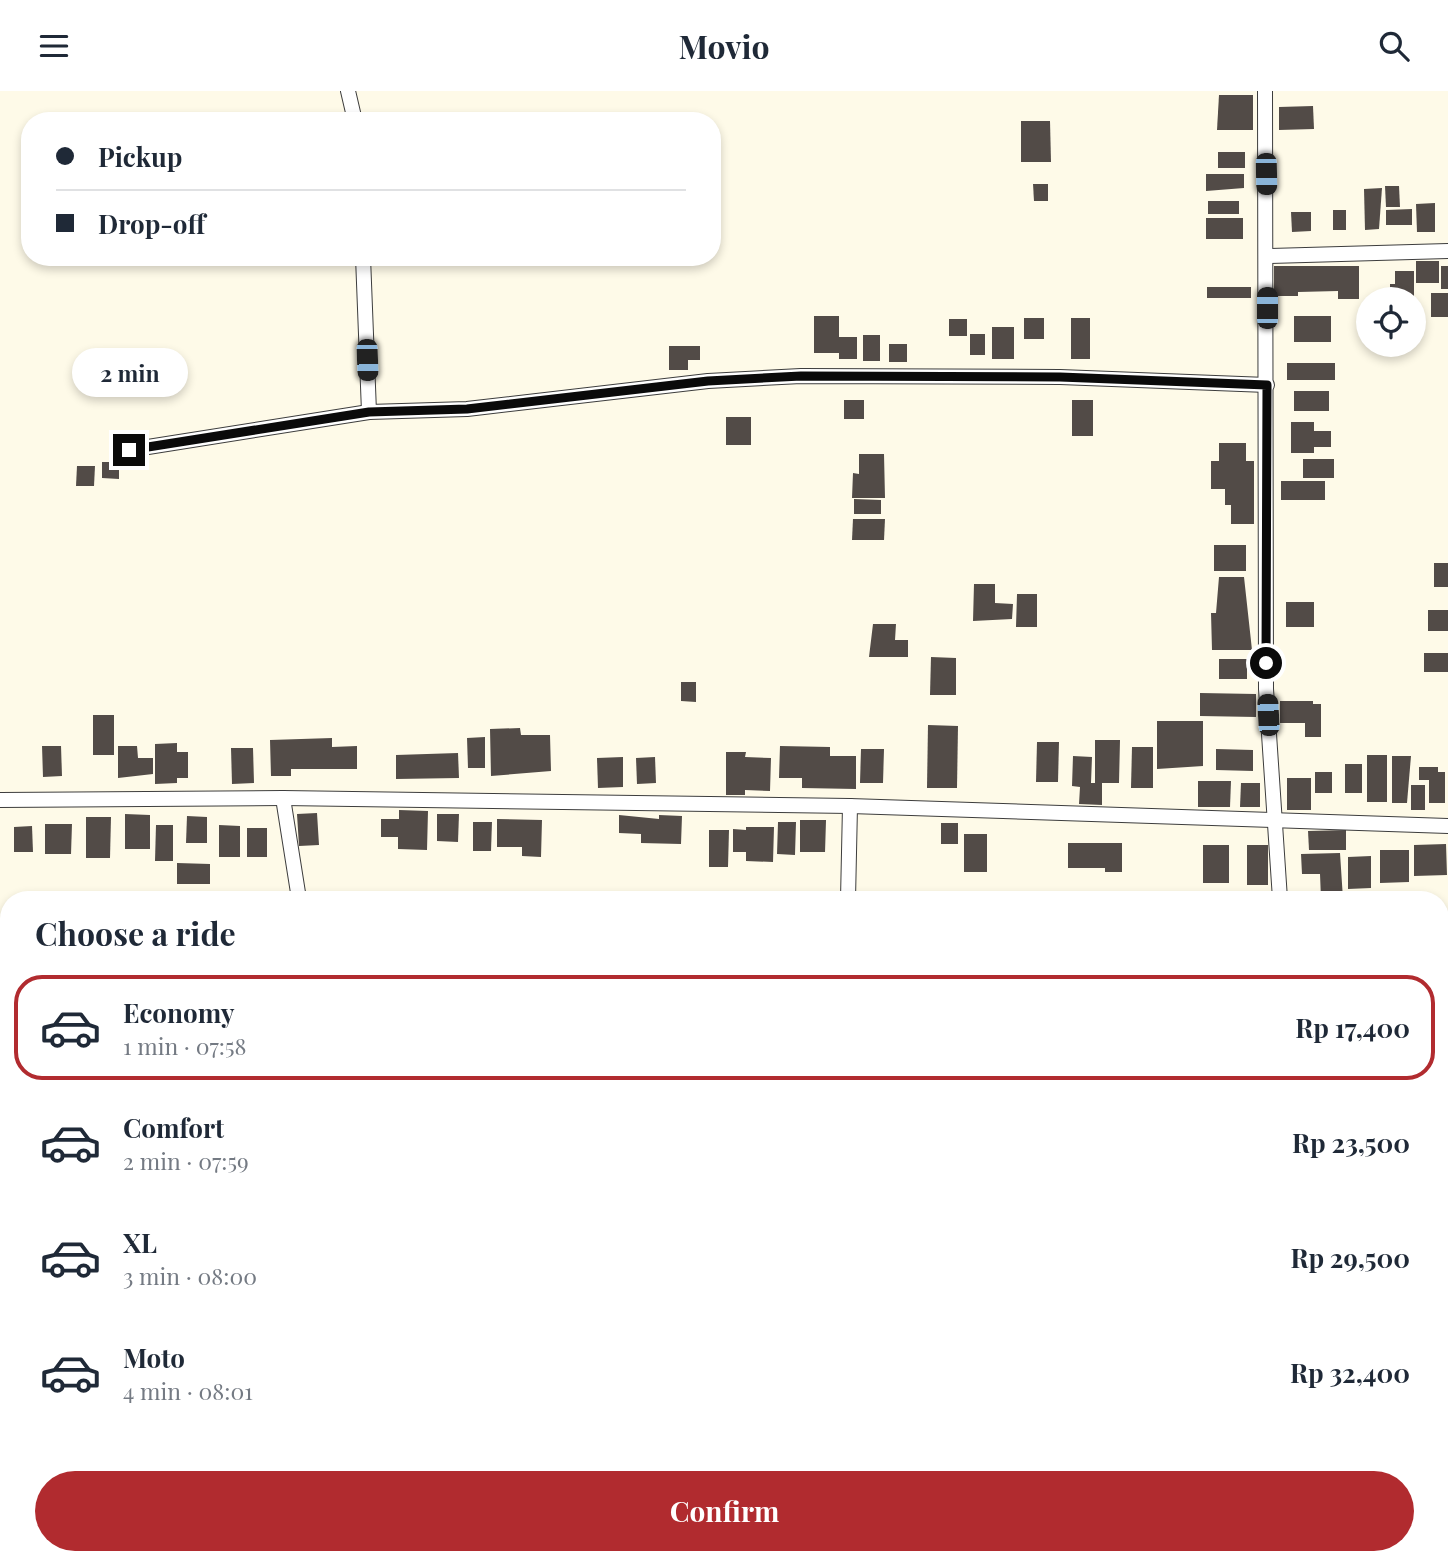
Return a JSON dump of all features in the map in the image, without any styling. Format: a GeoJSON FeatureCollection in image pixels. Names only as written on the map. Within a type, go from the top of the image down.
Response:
{"type":"FeatureCollection","features":[{"type":"Feature","properties":{"kind":"street"},"geometry":{"type":"LineString","coordinates":[[348,91],[353,112]]}},
{"type":"Feature","properties":{"kind":"street"},"geometry":{"type":"LineString","coordinates":[[1265,91],[1266,689],[1279,891]]}},
{"type":"Feature","properties":{"kind":"street"},"geometry":{"type":"LineString","coordinates":[[1267,256],[1448,251]]}},
{"type":"Feature","properties":{"kind":"street"},"geometry":{"type":"LineString","coordinates":[[363,266],[369,412]]}},
{"type":"Feature","properties":{"kind":"street"},"geometry":{"type":"LineString","coordinates":[[129,450],[369,412],[467,409],[656,386],[801,376],[1060,377],[1267,385]]}},
{"type":"Feature","properties":{"kind":"street"},"geometry":{"type":"LineString","coordinates":[[0,800],[282,798],[850,806],[1448,826]]}},
{"type":"Feature","properties":{"kind":"street"},"geometry":{"type":"LineString","coordinates":[[282,798],[298,891]]}},
{"type":"Feature","properties":{"kind":"street"},"geometry":{"type":"LineString","coordinates":[[848,891],[850,806]]}},
{"type":"Feature","properties":{"kind":"building"},"geometry":{"type":"Polygon","coordinates":[[[1219,95],[1253,95],[1253,130],[1217,130],[1219,95]]]}},
{"type":"Feature","properties":{"kind":"building"},"geometry":{"type":"Polygon","coordinates":[[[1313,106],[1314,129],[1279,130],[1279,107],[1313,106]]]}},
{"type":"Feature","properties":{"kind":"building"},"geometry":{"type":"Polygon","coordinates":[[[1021,121],[1050,121],[1051,162],[1021,162],[1021,121]]]}},
{"type":"Feature","properties":{"kind":"building"},"geometry":{"type":"Polygon","coordinates":[[[1218,152],[1245,152],[1245,168],[1218,168],[1218,152]]]}},
{"type":"Feature","properties":{"kind":"building"},"geometry":{"type":"Polygon","coordinates":[[[1206,174],[1244,174],[1244,188],[1206,191],[1206,174]]]}},
{"type":"Feature","properties":{"kind":"building"},"geometry":{"type":"Polygon","coordinates":[[[1033,184],[1048,184],[1048,201],[1034,201],[1033,184]]]}},
{"type":"Feature","properties":{"kind":"building"},"geometry":{"type":"Polygon","coordinates":[[[1385,186],[1399,186],[1400,207],[1386,207],[1385,186]]]}},
{"type":"Feature","properties":{"kind":"building"},"geometry":{"type":"Polygon","coordinates":[[[1382,188],[1379,229],[1365,230],[1364,189],[1382,188]]]}},
{"type":"Feature","properties":{"kind":"building"},"geometry":{"type":"Polygon","coordinates":[[[1208,201],[1239,201],[1239,214],[1208,214],[1208,201]]]}},
{"type":"Feature","properties":{"kind":"building"},"geometry":{"type":"Polygon","coordinates":[[[1435,203],[1435,232],[1417,232],[1416,204],[1435,203]]]}},
{"type":"Feature","properties":{"kind":"building"},"geometry":{"type":"Polygon","coordinates":[[[1412,209],[1412,225],[1386,225],[1386,210],[1412,209]]]}},
{"type":"Feature","properties":{"kind":"building"},"geometry":{"type":"Polygon","coordinates":[[[1333,210],[1346,210],[1346,230],[1333,230],[1333,210]]]}},
{"type":"Feature","properties":{"kind":"building"},"geometry":{"type":"Polygon","coordinates":[[[1291,212],[1311,212],[1311,231],[1292,232],[1291,212]]]}},
{"type":"Feature","properties":{"kind":"building"},"geometry":{"type":"Polygon","coordinates":[[[1206,218],[1243,218],[1243,239],[1206,239],[1206,218]]]}},
{"type":"Feature","properties":{"kind":"building"},"geometry":{"type":"Polygon","coordinates":[[[1416,261],[1439,261],[1439,283],[1416,283],[1416,261]]]}},
{"type":"Feature","properties":{"kind":"building"},"geometry":{"type":"Polygon","coordinates":[[[1274,266],[1359,266],[1356,299],[1338,299],[1338,291],[1298,292],[1298,296],[1274,296],[1274,266]]]}},
{"type":"Feature","properties":{"kind":"building"},"geometry":{"type":"Polygon","coordinates":[[[1441,266],[1448,266],[1448,289],[1441,289],[1441,266]]]}},
{"type":"Feature","properties":{"kind":"building"},"geometry":{"type":"Polygon","coordinates":[[[1395,271],[1414,271],[1414,287],[1390,287],[1390,284],[1395,284],[1395,271]]]}},
{"type":"Feature","properties":{"kind":"building"},"geometry":{"type":"Polygon","coordinates":[[[1207,287],[1251,287],[1251,298],[1207,298],[1207,287]]]}},
{"type":"Feature","properties":{"kind":"building"},"geometry":{"type":"Polygon","coordinates":[[[1431,293],[1448,293],[1448,317],[1431,317],[1431,293]]]}},
{"type":"Feature","properties":{"kind":"building"},"geometry":{"type":"Polygon","coordinates":[[[814,316],[839,316],[839,337],[857,337],[857,359],[839,359],[839,353],[814,353],[814,316]]]}},
{"type":"Feature","properties":{"kind":"building"},"geometry":{"type":"Polygon","coordinates":[[[1294,316],[1331,316],[1331,342],[1294,342],[1294,316]]]}},
{"type":"Feature","properties":{"kind":"building"},"geometry":{"type":"Polygon","coordinates":[[[1024,318],[1044,318],[1044,339],[1024,339],[1024,318]]]}},
{"type":"Feature","properties":{"kind":"building"},"geometry":{"type":"Polygon","coordinates":[[[1071,318],[1090,318],[1090,359],[1071,359],[1071,318]]]}},
{"type":"Feature","properties":{"kind":"building"},"geometry":{"type":"Polygon","coordinates":[[[949,319],[967,319],[967,336],[949,336],[949,319]]]}},
{"type":"Feature","properties":{"kind":"building"},"geometry":{"type":"Polygon","coordinates":[[[992,327],[1014,327],[1014,359],[992,359],[992,327]]]}},
{"type":"Feature","properties":{"kind":"building"},"geometry":{"type":"Polygon","coordinates":[[[970,334],[985,334],[985,355],[970,355],[970,334]]]}},
{"type":"Feature","properties":{"kind":"building"},"geometry":{"type":"Polygon","coordinates":[[[863,335],[880,335],[880,361],[863,361],[863,335]]]}},
{"type":"Feature","properties":{"kind":"building"},"geometry":{"type":"Polygon","coordinates":[[[889,344],[907,344],[907,362],[889,362],[889,344]]]}},
{"type":"Feature","properties":{"kind":"building"},"geometry":{"type":"Polygon","coordinates":[[[669,346],[700,346],[700,360],[688,360],[688,370],[669,370],[669,346]]]}},
{"type":"Feature","properties":{"kind":"building"},"geometry":{"type":"Polygon","coordinates":[[[1287,363],[1335,363],[1335,380],[1287,380],[1287,363]]]}},
{"type":"Feature","properties":{"kind":"building"},"geometry":{"type":"Polygon","coordinates":[[[1294,391],[1329,391],[1329,411],[1294,411],[1294,391]]]}},
{"type":"Feature","properties":{"kind":"building"},"geometry":{"type":"Polygon","coordinates":[[[844,400],[864,400],[864,419],[844,419],[844,400]]]}},
{"type":"Feature","properties":{"kind":"building"},"geometry":{"type":"Polygon","coordinates":[[[1072,400],[1093,400],[1093,436],[1072,436],[1072,400]]]}},
{"type":"Feature","properties":{"kind":"building"},"geometry":{"type":"Polygon","coordinates":[[[726,417],[751,417],[751,445],[726,445],[726,417]]]}},
{"type":"Feature","properties":{"kind":"building"},"geometry":{"type":"Polygon","coordinates":[[[1291,422],[1314,422],[1314,431],[1331,431],[1331,447],[1314,447],[1314,453],[1291,453],[1291,422]]]}},
{"type":"Feature","properties":{"kind":"building"},"geometry":{"type":"Polygon","coordinates":[[[1219,443],[1246,443],[1246,461],[1254,461],[1254,524],[1231,524],[1231,505],[1225,505],[1225,489],[1211,489],[1211,461],[1219,461],[1219,443]]]}},
{"type":"Feature","properties":{"kind":"building"},"geometry":{"type":"Polygon","coordinates":[[[859,454],[884,454],[885,498],[852,498],[853,473],[859,474],[859,454]]]}},
{"type":"Feature","properties":{"kind":"building"},"geometry":{"type":"Polygon","coordinates":[[[1303,459],[1334,459],[1334,478],[1303,478],[1303,459]]]}},
{"type":"Feature","properties":{"kind":"building"},"geometry":{"type":"Polygon","coordinates":[[[102,462],[119,462],[119,479],[102,478],[102,462]]]}},
{"type":"Feature","properties":{"kind":"building"},"geometry":{"type":"Polygon","coordinates":[[[77,466],[95,466],[94,486],[76,486],[77,466]]]}},
{"type":"Feature","properties":{"kind":"building"},"geometry":{"type":"Polygon","coordinates":[[[1281,481],[1325,481],[1325,500],[1281,500],[1281,481]]]}},
{"type":"Feature","properties":{"kind":"building"},"geometry":{"type":"Polygon","coordinates":[[[854,499],[881,500],[881,514],[854,514],[854,499]]]}},
{"type":"Feature","properties":{"kind":"building"},"geometry":{"type":"Polygon","coordinates":[[[853,519],[885,519],[884,540],[852,540],[853,519]]]}},
{"type":"Feature","properties":{"kind":"building"},"geometry":{"type":"Polygon","coordinates":[[[1214,545],[1246,545],[1246,571],[1214,571],[1214,545]]]}},
{"type":"Feature","properties":{"kind":"building"},"geometry":{"type":"Polygon","coordinates":[[[1434,563],[1448,563],[1448,587],[1434,587],[1434,563]]]}},
{"type":"Feature","properties":{"kind":"building"},"geometry":{"type":"Polygon","coordinates":[[[1219,577],[1244,577],[1252,650],[1212,650],[1211,613],[1216,613],[1219,577]]]}},
{"type":"Feature","properties":{"kind":"building"},"geometry":{"type":"Polygon","coordinates":[[[974,584],[995,584],[995,603],[1013,604],[1012,619],[973,621],[974,584]]]}},
{"type":"Feature","properties":{"kind":"building"},"geometry":{"type":"Polygon","coordinates":[[[1017,594],[1037,594],[1037,627],[1016,627],[1017,594]]]}},
{"type":"Feature","properties":{"kind":"building"},"geometry":{"type":"Polygon","coordinates":[[[1286,602],[1314,602],[1314,627],[1286,627],[1286,602]]]}},
{"type":"Feature","properties":{"kind":"building"},"geometry":{"type":"Polygon","coordinates":[[[1428,610],[1448,610],[1448,631],[1428,631],[1428,610]]]}},
{"type":"Feature","properties":{"kind":"building"},"geometry":{"type":"Polygon","coordinates":[[[873,624],[896,624],[895,640],[908,640],[908,657],[869,657],[873,624]]]}},
{"type":"Feature","properties":{"kind":"building"},"geometry":{"type":"Polygon","coordinates":[[[1424,653],[1448,653],[1448,672],[1424,672],[1424,653]]]}},
{"type":"Feature","properties":{"kind":"building"},"geometry":{"type":"Polygon","coordinates":[[[931,657],[956,658],[956,695],[930,695],[931,657]]]}},
{"type":"Feature","properties":{"kind":"building"},"geometry":{"type":"Polygon","coordinates":[[[1219,659],[1247,659],[1247,679],[1219,679],[1219,659]]]}},
{"type":"Feature","properties":{"kind":"building"},"geometry":{"type":"Polygon","coordinates":[[[681,682],[696,682],[696,702],[681,701],[681,682]]]}},
{"type":"Feature","properties":{"kind":"building"},"geometry":{"type":"Polygon","coordinates":[[[1200,693],[1256,694],[1256,717],[1200,716],[1200,693]]]}},
{"type":"Feature","properties":{"kind":"building"},"geometry":{"type":"Polygon","coordinates":[[[1280,701],[1313,701],[1313,704],[1321,704],[1321,737],[1305,737],[1305,723],[1280,723],[1280,701]]]}},
{"type":"Feature","properties":{"kind":"building"},"geometry":{"type":"Polygon","coordinates":[[[93,715],[114,715],[114,755],[93,755],[93,715]]]}},
{"type":"Feature","properties":{"kind":"building"},"geometry":{"type":"Polygon","coordinates":[[[1157,721],[1203,721],[1203,766],[1157,769],[1157,721]]]}},
{"type":"Feature","properties":{"kind":"building"},"geometry":{"type":"Polygon","coordinates":[[[928,725],[958,726],[957,788],[927,788],[928,725]]]}},
{"type":"Feature","properties":{"kind":"building"},"geometry":{"type":"Polygon","coordinates":[[[520,728],[521,735],[550,735],[551,771],[491,776],[490,729],[520,728]]]}},
{"type":"Feature","properties":{"kind":"building"},"geometry":{"type":"Polygon","coordinates":[[[485,737],[485,768],[468,768],[467,738],[485,737]]]}},
{"type":"Feature","properties":{"kind":"building"},"geometry":{"type":"Polygon","coordinates":[[[332,738],[332,747],[357,746],[357,769],[291,769],[291,776],[271,776],[270,740],[332,738]]]}},
{"type":"Feature","properties":{"kind":"building"},"geometry":{"type":"Polygon","coordinates":[[[1095,740],[1120,740],[1119,783],[1102,783],[1102,805],[1079,804],[1080,787],[1072,786],[1073,756],[1092,757],[1091,783],[1095,783],[1095,740]]]}},
{"type":"Feature","properties":{"kind":"building"},"geometry":{"type":"Polygon","coordinates":[[[1037,742],[1059,742],[1058,782],[1036,782],[1037,742]]]}},
{"type":"Feature","properties":{"kind":"building"},"geometry":{"type":"Polygon","coordinates":[[[177,743],[177,752],[188,752],[188,778],[177,778],[177,783],[155,784],[155,744],[177,743]]]}},
{"type":"Feature","properties":{"kind":"building"},"geometry":{"type":"Polygon","coordinates":[[[42,746],[61,746],[62,776],[43,777],[42,746]]]}},
{"type":"Feature","properties":{"kind":"building"},"geometry":{"type":"Polygon","coordinates":[[[118,746],[137,746],[138,758],[153,758],[153,774],[118,778],[118,746]]]}},
{"type":"Feature","properties":{"kind":"building"},"geometry":{"type":"Polygon","coordinates":[[[780,746],[830,747],[830,756],[856,756],[856,789],[802,788],[802,778],[779,778],[780,746]]]}},
{"type":"Feature","properties":{"kind":"building"},"geometry":{"type":"Polygon","coordinates":[[[1132,747],[1153,747],[1153,788],[1131,788],[1132,747]]]}},
{"type":"Feature","properties":{"kind":"building"},"geometry":{"type":"Polygon","coordinates":[[[231,748],[253,748],[254,783],[232,784],[231,748]]]}},
{"type":"Feature","properties":{"kind":"building"},"geometry":{"type":"Polygon","coordinates":[[[861,749],[884,749],[883,783],[860,783],[861,749]]]}},
{"type":"Feature","properties":{"kind":"building"},"geometry":{"type":"Polygon","coordinates":[[[1216,749],[1253,750],[1253,771],[1216,770],[1216,749]]]}},
{"type":"Feature","properties":{"kind":"building"},"geometry":{"type":"Polygon","coordinates":[[[726,752],[746,752],[745,757],[771,758],[770,791],[745,790],[745,795],[726,795],[726,752]]]}},
{"type":"Feature","properties":{"kind":"building"},"geometry":{"type":"Polygon","coordinates":[[[458,753],[459,778],[396,779],[396,755],[458,753]]]}},
{"type":"Feature","properties":{"kind":"building"},"geometry":{"type":"Polygon","coordinates":[[[1367,755],[1387,755],[1387,802],[1367,802],[1367,755]]]}},
{"type":"Feature","properties":{"kind":"building"},"geometry":{"type":"Polygon","coordinates":[[[1392,756],[1411,756],[1407,803],[1392,803],[1392,756]]]}},
{"type":"Feature","properties":{"kind":"building"},"geometry":{"type":"Polygon","coordinates":[[[623,757],[623,787],[598,788],[597,758],[623,757]]]}},
{"type":"Feature","properties":{"kind":"building"},"geometry":{"type":"Polygon","coordinates":[[[655,757],[656,783],[637,784],[636,758],[655,757]]]}},
{"type":"Feature","properties":{"kind":"building"},"geometry":{"type":"Polygon","coordinates":[[[1345,764],[1362,764],[1362,793],[1345,793],[1345,764]]]}},
{"type":"Feature","properties":{"kind":"building"},"geometry":{"type":"Polygon","coordinates":[[[1419,767],[1438,767],[1438,772],[1445,772],[1445,803],[1429,803],[1429,780],[1419,780],[1419,767]]]}},
{"type":"Feature","properties":{"kind":"building"},"geometry":{"type":"Polygon","coordinates":[[[1315,772],[1332,772],[1332,793],[1315,793],[1315,772]]]}},
{"type":"Feature","properties":{"kind":"building"},"geometry":{"type":"Polygon","coordinates":[[[1287,778],[1311,778],[1311,810],[1287,810],[1287,778]]]}},
{"type":"Feature","properties":{"kind":"building"},"geometry":{"type":"Polygon","coordinates":[[[1198,781],[1231,781],[1230,807],[1198,807],[1198,781]]]}},
{"type":"Feature","properties":{"kind":"building"},"geometry":{"type":"Polygon","coordinates":[[[1241,783],[1260,783],[1260,807],[1240,807],[1241,783]]]}},
{"type":"Feature","properties":{"kind":"building"},"geometry":{"type":"Polygon","coordinates":[[[1411,785],[1425,785],[1425,810],[1411,810],[1411,785]]]}},
{"type":"Feature","properties":{"kind":"building"},"geometry":{"type":"Polygon","coordinates":[[[399,810],[428,811],[427,850],[398,849],[398,837],[381,837],[381,819],[399,819],[399,810]]]}},
{"type":"Feature","properties":{"kind":"building"},"geometry":{"type":"Polygon","coordinates":[[[317,813],[319,845],[299,846],[297,814],[317,813]]]}},
{"type":"Feature","properties":{"kind":"building"},"geometry":{"type":"Polygon","coordinates":[[[125,814],[150,815],[150,849],[125,849],[125,814]]]}},
{"type":"Feature","properties":{"kind":"building"},"geometry":{"type":"Polygon","coordinates":[[[437,814],[459,814],[458,842],[437,841],[437,814]]]}},
{"type":"Feature","properties":{"kind":"building"},"geometry":{"type":"Polygon","coordinates":[[[619,815],[659,819],[659,815],[682,816],[681,844],[641,843],[641,834],[619,833],[619,815]]]}},
{"type":"Feature","properties":{"kind":"building"},"geometry":{"type":"Polygon","coordinates":[[[187,816],[207,817],[207,843],[186,843],[187,816]]]}},
{"type":"Feature","properties":{"kind":"building"},"geometry":{"type":"Polygon","coordinates":[[[86,817],[111,817],[110,858],[86,858],[86,817]]]}},
{"type":"Feature","properties":{"kind":"building"},"geometry":{"type":"Polygon","coordinates":[[[497,819],[542,820],[541,857],[522,856],[522,847],[497,847],[497,819]]]}},
{"type":"Feature","properties":{"kind":"building"},"geometry":{"type":"Polygon","coordinates":[[[800,820],[826,820],[825,852],[800,852],[800,820]]]}},
{"type":"Feature","properties":{"kind":"building"},"geometry":{"type":"Polygon","coordinates":[[[473,822],[492,822],[491,851],[473,851],[473,822]]]}},
{"type":"Feature","properties":{"kind":"building"},"geometry":{"type":"Polygon","coordinates":[[[778,822],[796,822],[795,855],[777,854],[778,822]]]}},
{"type":"Feature","properties":{"kind":"building"},"geometry":{"type":"Polygon","coordinates":[[[941,823],[958,823],[958,844],[941,844],[941,823]]]}},
{"type":"Feature","properties":{"kind":"building"},"geometry":{"type":"Polygon","coordinates":[[[45,824],[72,824],[71,854],[45,854],[45,824]]]}},
{"type":"Feature","properties":{"kind":"building"},"geometry":{"type":"Polygon","coordinates":[[[156,825],[173,825],[173,861],[155,861],[156,825]]]}},
{"type":"Feature","properties":{"kind":"building"},"geometry":{"type":"Polygon","coordinates":[[[219,825],[240,826],[240,857],[219,857],[219,825]]]}},
{"type":"Feature","properties":{"kind":"building"},"geometry":{"type":"Polygon","coordinates":[[[32,826],[33,852],[14,852],[14,827],[32,826]]]}},
{"type":"Feature","properties":{"kind":"building"},"geometry":{"type":"Polygon","coordinates":[[[746,827],[774,827],[773,862],[746,861],[746,852],[733,852],[733,829],[746,830],[746,827]]]}},
{"type":"Feature","properties":{"kind":"building"},"geometry":{"type":"Polygon","coordinates":[[[247,828],[267,828],[267,857],[247,857],[247,828]]]}},
{"type":"Feature","properties":{"kind":"building"},"geometry":{"type":"Polygon","coordinates":[[[709,830],[729,830],[728,867],[709,867],[709,830]]]}},
{"type":"Feature","properties":{"kind":"building"},"geometry":{"type":"Polygon","coordinates":[[[1346,830],[1346,850],[1309,850],[1308,831],[1346,830]]]}},
{"type":"Feature","properties":{"kind":"building"},"geometry":{"type":"Polygon","coordinates":[[[964,834],[987,834],[987,872],[964,872],[964,834]]]}},
{"type":"Feature","properties":{"kind":"building"},"geometry":{"type":"Polygon","coordinates":[[[1068,843],[1122,843],[1122,872],[1105,872],[1105,868],[1068,868],[1068,843]]]}},
{"type":"Feature","properties":{"kind":"building"},"geometry":{"type":"Polygon","coordinates":[[[1446,844],[1447,875],[1414,876],[1414,845],[1446,844]]]}},
{"type":"Feature","properties":{"kind":"building"},"geometry":{"type":"Polygon","coordinates":[[[1203,845],[1229,845],[1229,883],[1203,883],[1203,845]]]}},
{"type":"Feature","properties":{"kind":"building"},"geometry":{"type":"Polygon","coordinates":[[[1247,845],[1268,845],[1268,885],[1247,885],[1247,845]]]}},
{"type":"Feature","properties":{"kind":"building"},"geometry":{"type":"Polygon","coordinates":[[[1380,850],[1409,850],[1409,882],[1380,883],[1380,850]]]}},
{"type":"Feature","properties":{"kind":"building"},"geometry":{"type":"Polygon","coordinates":[[[1340,853],[1342,891],[1321,891],[1320,874],[1302,874],[1301,854],[1340,853]]]}},
{"type":"Feature","properties":{"kind":"building"},"geometry":{"type":"Polygon","coordinates":[[[1371,856],[1371,888],[1348,889],[1348,857],[1371,856]]]}},
{"type":"Feature","properties":{"kind":"building"},"geometry":{"type":"Polygon","coordinates":[[[177,863],[210,864],[210,884],[177,884],[177,863]]]}},
{"type":"Feature","properties":{"kind":"route"},"geometry":{"type":"LineString","coordinates":[[129,450],[369,412],[467,409],[708,381],[801,376],[1060,377],[1267,385],[1266,663]]}}]}
